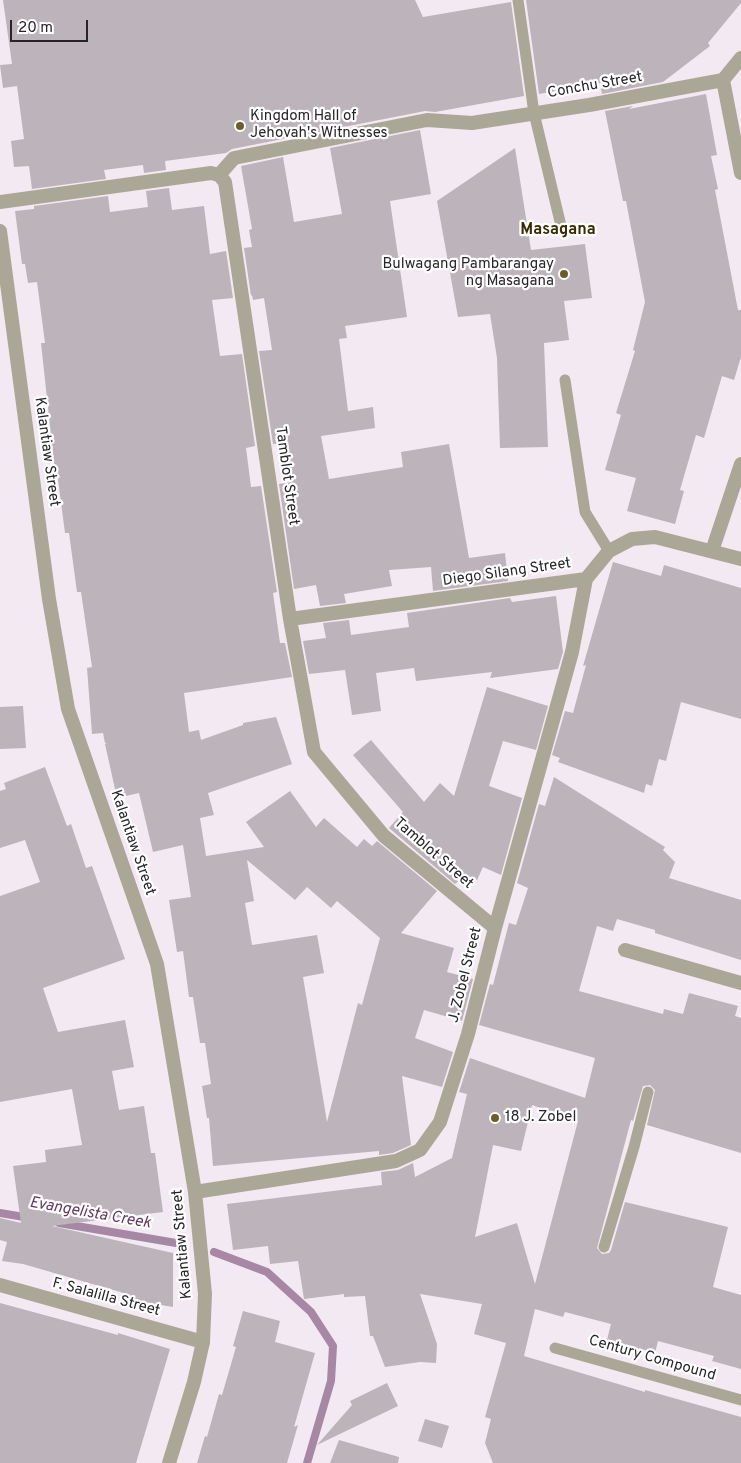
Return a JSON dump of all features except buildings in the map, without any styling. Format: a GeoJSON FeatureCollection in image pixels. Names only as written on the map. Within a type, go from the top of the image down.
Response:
{"type":"FeatureCollection","features":[{"type":"Feature","properties":{"kind":"street"},"geometry":{"type":"LineString","coordinates":[[741,58],[723,80],[741,173]]}},
{"type":"Feature","properties":{"kind":"street","name":"Conchu Street"},"geometry":{"type":"LineString","coordinates":[[219,175],[234,158],[428,120],[472,123],[589,105],[723,80]]}},
{"type":"Feature","properties":{"kind":"street"},"geometry":{"type":"LineString","coordinates":[[0,202],[211,173],[219,175]]}},
{"type":"Feature","properties":{"kind":"street","name":"Tamblot Street"},"geometry":{"type":"LineString","coordinates":[[219,175],[225,182],[290,619],[314,752],[384,836],[495,928]]}},
{"type":"Feature","properties":{"kind":"street","name":"Kalantiaw Street"},"geometry":{"type":"LineString","coordinates":[[0,231],[48,589],[68,709],[157,964],[195,1192],[205,1294],[204,1342],[194,1382],[169,1463]]}},
{"type":"Feature","properties":{"kind":"street"},"geometry":{"type":"LineString","coordinates":[[712,551],[741,464]]}},
{"type":"Feature","properties":{"kind":"street","name":"Diego Silang Street"},"geometry":{"type":"LineString","coordinates":[[290,619],[586,579],[609,551],[632,539],[655,537],[741,559]]}},
{"type":"Feature","properties":{"kind":"street","name":"J. Zobel Street"},"geometry":{"type":"LineString","coordinates":[[195,1192],[396,1162],[420,1150],[440,1122],[468,1034],[495,928],[572,652],[586,579]]}},
{"type":"Feature","properties":{"kind":"street"},"geometry":{"type":"LineString","coordinates":[[626,950],[741,983]]}},
{"type":"Feature","properties":{"kind":"street","name":"F. Salalilla Street"},"geometry":{"type":"LineString","coordinates":[[0,1285],[204,1342]]}},
{"type":"Feature","properties":{"kind":"lane"},"geometry":{"type":"LineString","coordinates":[[518,0],[534,113],[562,230]]}},
{"type":"Feature","properties":{"kind":"lane"},"geometry":{"type":"LineString","coordinates":[[565,380],[585,512],[609,551]]}},
{"type":"Feature","properties":{"kind":"lane"},"geometry":{"type":"LineString","coordinates":[[604,1247],[634,1147],[648,1092]]}},
{"type":"Feature","properties":{"kind":"lane","name":"Century Compound"},"geometry":{"type":"LineString","coordinates":[[555,1348],[741,1400]]}},
{"type":"Feature","properties":{"kind":"waterway","name":"Evangelista Creek"},"geometry":{"type":"LineString","coordinates":[[0,1213],[30,1218]]}},
{"type":"Feature","properties":{"kind":"waterway","name":"Evangelista Creek"},"geometry":{"type":"LineString","coordinates":[[59,1223],[176,1243]]}},
{"type":"Feature","properties":{"kind":"waterway"},"geometry":{"type":"LineString","coordinates":[[214,1252],[267,1272],[311,1312],[333,1346],[331,1381],[307,1463]]}},
{"type":"Feature","properties":{"kind":"place","name":"Kingdom Hall of Jehovah's Witnesses"},"geometry":{"type":"Point","coordinates":[240,126]}},
{"type":"Feature","properties":{"kind":"place","name":"Bulwagang Pambarangay ng Masagana"},"geometry":{"type":"Point","coordinates":[564,274]}},
{"type":"Feature","properties":{"kind":"place","name":"18 J. Zobel"},"geometry":{"type":"Point","coordinates":[495,1118]}},
{"type":"Feature","properties":{"kind":"district","name":"Masagana"},"geometry":{"type":"Point","coordinates":[558,231]}}]}
